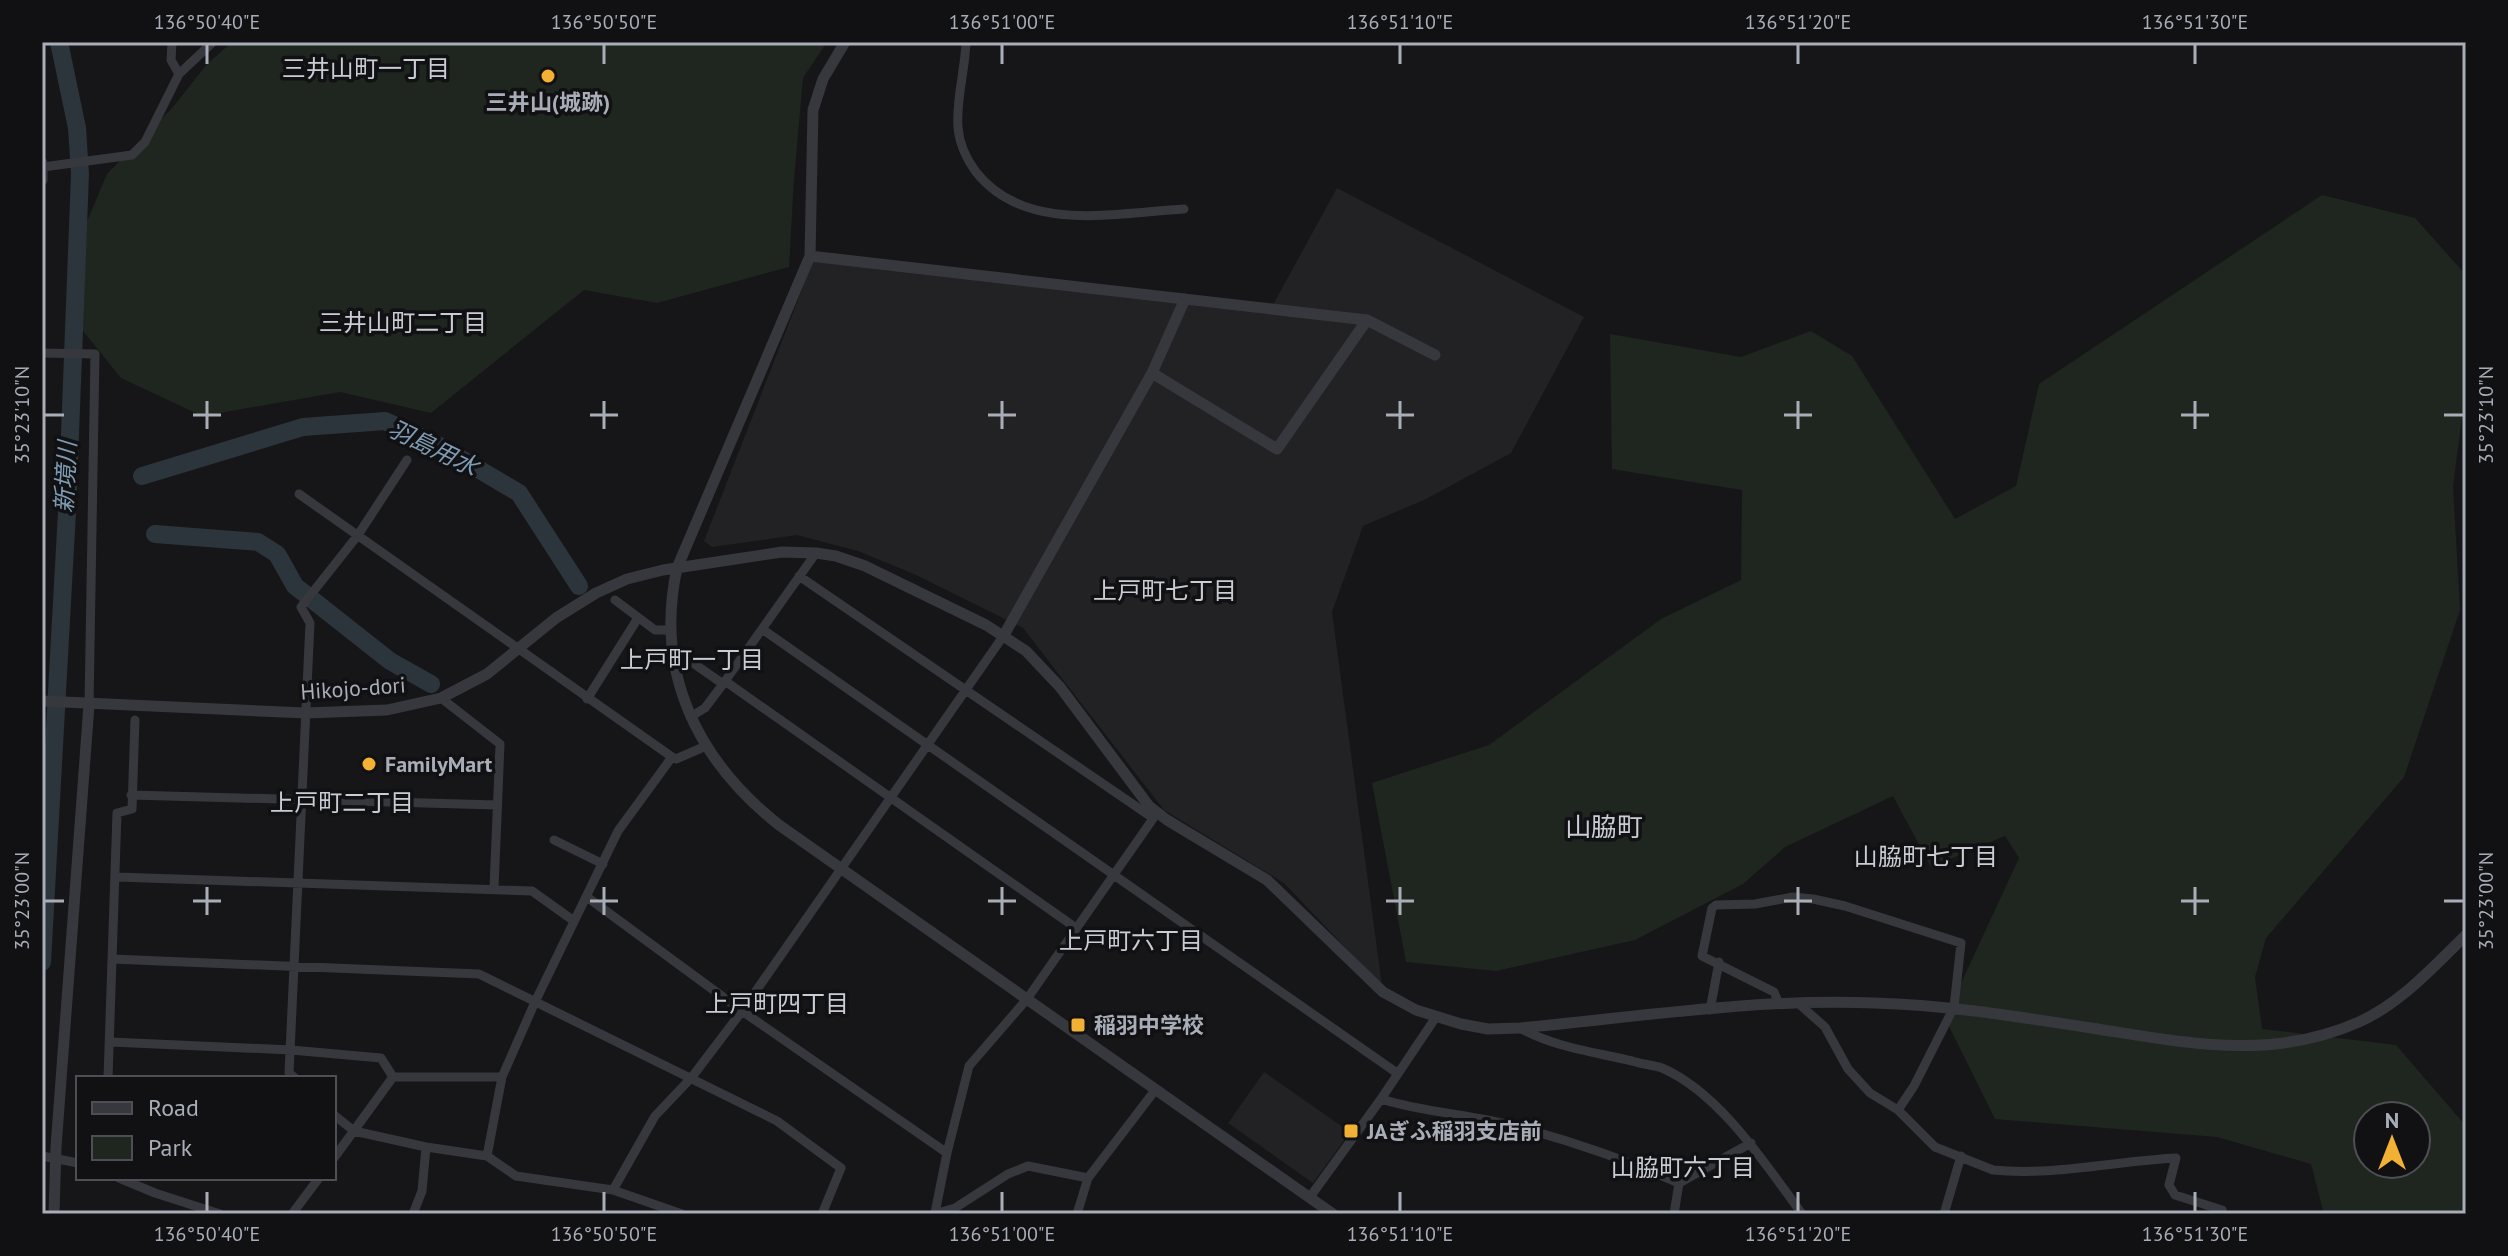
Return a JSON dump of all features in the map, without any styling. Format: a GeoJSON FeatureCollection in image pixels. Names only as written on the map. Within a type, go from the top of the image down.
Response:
{"type":"FeatureCollection","features":[{"type":"Feature","properties":{"kind":"street"},"geometry":{"type":"LineString","coordinates":[[172,42],[171,60],[179,74]]}},
{"type":"Feature","properties":{"kind":"street"},"geometry":{"type":"LineString","coordinates":[[42,180],[45,165],[132,155],[145,142],[179,74],[213,42]]}},
{"type":"Feature","properties":{"kind":"street"},"geometry":{"type":"LineString","coordinates":[[845,42],[823,79],[813,110],[810,256],[677,568],[671,630],[675,666],[690,717],[721,769],[747,798],[779,825],[1333,1214]]}},
{"type":"Feature","properties":{"kind":"street"},"geometry":{"type":"LineString","coordinates":[[966,42],[958,93],[958,130],[971,166],[985,183],[1006,199],[1041,213],[1082,215],[1184,209]]}},
{"type":"Feature","properties":{"kind":"street"},"geometry":{"type":"LineString","coordinates":[[810,256],[1367,320],[1435,355]]}},
{"type":"Feature","properties":{"kind":"street"},"geometry":{"type":"LineString","coordinates":[[613,1190],[655,1116],[692,1077],[742,1011],[1004,635],[1152,373],[1185,299]]}},
{"type":"Feature","properties":{"kind":"street"},"geometry":{"type":"LineString","coordinates":[[1152,373],[1277,449],[1367,320]]}},
{"type":"Feature","properties":{"kind":"street"},"geometry":{"type":"LineString","coordinates":[[42,353],[95,354],[89,705],[55,1158],[56,1210]]}},
{"type":"Feature","properties":{"kind":"street"},"geometry":{"type":"LineString","coordinates":[[290,1076],[310,623],[301,607],[358,535],[407,460]]}},
{"type":"Feature","properties":{"kind":"street"},"geometry":{"type":"LineString","coordinates":[[299,494],[672,757],[676,759],[706,746]]}},
{"type":"Feature","properties":{"kind":"street","name":"Hikojo-dori"},"geometry":{"type":"LineString","coordinates":[[42,701],[306,713],[387,710],[441,698],[487,674],[556,618],[596,593],[627,579],[782,552],[816,553],[865,566],[1004,635],[1045,669],[1155,815],[1267,880],[1383,992],[1436,1017],[1488,1029],[1520,1028],[1779,1004],[1875,1002],[1954,1007],[2188,1043],[2268,1046],[2321,1036],[2361,1021],[2408,992],[2466,935]]}},
{"type":"Feature","properties":{"kind":"street"},"geometry":{"type":"LineString","coordinates":[[690,717],[705,708],[816,553]]}},
{"type":"Feature","properties":{"kind":"street"},"geometry":{"type":"LineString","coordinates":[[799,576],[1155,815],[1027,999],[969,1066],[935,1214],[955,1208],[1008,1174],[1028,1166],[1088,1178]]}},
{"type":"Feature","properties":{"kind":"street"},"geometry":{"type":"LineString","coordinates":[[615,600],[655,630],[671,630]]}},
{"type":"Feature","properties":{"kind":"street"},"geometry":{"type":"LineString","coordinates":[[587,699],[638,618]]}},
{"type":"Feature","properties":{"kind":"street"},"geometry":{"type":"LineString","coordinates":[[762,629],[1397,1073]]}},
{"type":"Feature","properties":{"kind":"street"},"geometry":{"type":"LineString","coordinates":[[675,666],[693,663],[724,683],[1076,928]]}},
{"type":"Feature","properties":{"kind":"street"},"geometry":{"type":"LineString","coordinates":[[441,698],[500,744],[494,888]]}},
{"type":"Feature","properties":{"kind":"street"},"geometry":{"type":"LineString","coordinates":[[108,1076],[117,813],[132,809],[135,720]]}},
{"type":"Feature","properties":{"kind":"street"},"geometry":{"type":"LineString","coordinates":[[487,1156],[502,1077],[535,1002],[618,831],[672,757]]}},
{"type":"Feature","properties":{"kind":"street"},"geometry":{"type":"LineString","coordinates":[[131,795],[497,805]]}},
{"type":"Feature","properties":{"kind":"street"},"geometry":{"type":"LineString","coordinates":[[554,840],[603,864]]}},
{"type":"Feature","properties":{"kind":"street"},"geometry":{"type":"LineString","coordinates":[[117,877],[532,891],[574,921]]}},
{"type":"Feature","properties":{"kind":"street"},"geometry":{"type":"LineString","coordinates":[[587,897],[742,1011],[947,1153]]}},
{"type":"Feature","properties":{"kind":"street"},"geometry":{"type":"LineString","coordinates":[[1779,1004],[1774,992],[1702,956],[1712,908],[1716,905],[1755,904],[1793,897],[1813,899],[1845,906],[1961,943],[1954,1007],[1914,1086],[1898,1110]]}},
{"type":"Feature","properties":{"kind":"street"},"geometry":{"type":"LineString","coordinates":[[112,959],[479,974],[777,1121],[841,1168],[822,1214]]}},
{"type":"Feature","properties":{"kind":"street"},"geometry":{"type":"LineString","coordinates":[[1710,1010],[1719,962]]}},
{"type":"Feature","properties":{"kind":"street"},"geometry":{"type":"LineString","coordinates":[[1799,1004],[1825,1027],[1848,1069],[1870,1093],[1898,1110],[1935,1147],[2003,1171],[2042,1171],[2176,1158],[2169,1185],[2175,1195],[2222,1210],[2221,1214]]}},
{"type":"Feature","properties":{"kind":"street"},"geometry":{"type":"LineString","coordinates":[[1310,1197],[1436,1017]]}},
{"type":"Feature","properties":{"kind":"street"},"geometry":{"type":"LineString","coordinates":[[1520,1028],[1540,1040],[1662,1068],[1718,1108],[1751,1143],[1802,1214]]}},
{"type":"Feature","properties":{"kind":"street"},"geometry":{"type":"LineString","coordinates":[[111,1042],[291,1050],[381,1058],[393,1077]]}},
{"type":"Feature","properties":{"kind":"street"},"geometry":{"type":"LineString","coordinates":[[393,1077],[502,1077]]}},
{"type":"Feature","properties":{"kind":"street"},"geometry":{"type":"LineString","coordinates":[[336,1155],[393,1077]]}},
{"type":"Feature","properties":{"kind":"street"},"geometry":{"type":"LineString","coordinates":[[1077,1214],[1088,1178],[1156,1089]]}},
{"type":"Feature","properties":{"kind":"street"},"geometry":{"type":"LineString","coordinates":[[1381,1099],[1411,1108],[1514,1126],[1600,1151],[1679,1183]]}},
{"type":"Feature","properties":{"kind":"street"},"geometry":{"type":"LineString","coordinates":[[336,1117],[354,1131],[426,1147],[487,1156],[516,1176],[613,1190],[682,1214]]}},
{"type":"Feature","properties":{"kind":"street"},"geometry":{"type":"LineString","coordinates":[[1679,1183],[1751,1143]]}},
{"type":"Feature","properties":{"kind":"street"},"geometry":{"type":"LineString","coordinates":[[413,1214],[422,1191],[426,1147]]}},
{"type":"Feature","properties":{"kind":"street"},"geometry":{"type":"LineString","coordinates":[[42,1156],[76,1163]]}},
{"type":"Feature","properties":{"kind":"street"},"geometry":{"type":"LineString","coordinates":[[1944,1214],[1961,1156]]}},
{"type":"Feature","properties":{"kind":"street"},"geometry":{"type":"LineString","coordinates":[[124,1180],[220,1214]]}},
{"type":"Feature","properties":{"kind":"street"},"geometry":{"type":"LineString","coordinates":[[292,1214],[318,1180]]}},
{"type":"Feature","properties":{"kind":"street"},"geometry":{"type":"LineString","coordinates":[[1674,1214],[1679,1183]]}},
{"type":"Feature","properties":{"kind":"shaded area"},"geometry":{"type":"Polygon","coordinates":[[[1337,188],[1584,317],[1511,453],[1426,499],[1363,526],[1332,612],[1382,986],[1284,883],[1164,810],[1023,628],[914,574],[858,551],[797,535],[712,547],[704,541],[814,259],[1269,312],[1337,188]]]}},
{"type":"Feature","properties":{"kind":"shaded area"},"geometry":{"type":"Polygon","coordinates":[[[1264,1072],[1350,1132],[1313,1183],[1228,1123],[1264,1072]]]}},
{"type":"Feature","properties":{"kind":"green space"},"geometry":{"type":"Polygon","coordinates":[[[232,42],[827,42],[803,78],[789,267],[657,303],[584,290],[431,413],[340,392],[202,416],[121,378],[83,331],[83,231],[107,174],[173,107],[207,64],[232,42]]]}},
{"type":"Feature","properties":{"kind":"green space"},"geometry":{"type":"Polygon","coordinates":[[[2322,195],[2415,218],[2466,275],[2466,387],[2453,486],[2460,610],[2404,777],[2266,938],[2255,977],[2262,1029],[2396,1045],[2466,1126],[2466,1214],[2324,1214],[2311,1164],[2217,1137],[1995,1119],[1945,1018],[2019,858],[2005,836],[1931,867],[1893,796],[1785,847],[1743,884],[1635,940],[1496,971],[1406,962],[1372,783],[1489,745],[1661,619],[1741,580],[1742,490],[1612,469],[1610,334],[1741,357],[1811,331],[1852,356],[1955,519],[2016,486],[2039,384],[2322,195]]]}},
{"type":"Feature","properties":{"kind":"waterway","name":"新境川"},"geometry":{"type":"LineString","coordinates":[[42,962],[67,512],[80,174],[77,128],[59,42]]}},
{"type":"Feature","properties":{"kind":"waterway","name":"羽島用水"},"geometry":{"type":"LineString","coordinates":[[142,476],[303,427],[385,421],[441,447],[519,493],[579,586]]}},
{"type":"Feature","properties":{"kind":"waterway"},"geometry":{"type":"LineString","coordinates":[[155,534],[258,542],[277,554],[295,586],[390,661],[431,684]]}},
{"type":"Feature","properties":{"kind":"place","name":"三井山(城跡)"},"geometry":{"type":"Point","coordinates":[548,76]}},
{"type":"Feature","properties":{"kind":"place","name":"FamilyMart"},"geometry":{"type":"Point","coordinates":[369,764]}},
{"type":"Feature","properties":{"kind":"place","name":"稲羽中学校"},"geometry":{"type":"Point","coordinates":[1078,1025]}},
{"type":"Feature","properties":{"kind":"place","name":"JAぎふ稲羽支店前"},"geometry":{"type":"Point","coordinates":[1351,1131]}},
{"type":"Feature","properties":{"kind":"district","name":"三井山町一丁目"},"geometry":{"type":"Point","coordinates":[366,69]}},
{"type":"Feature","properties":{"kind":"district","name":"三井山町二丁目"},"geometry":{"type":"Point","coordinates":[403,323]}},
{"type":"Feature","properties":{"kind":"district","name":"上戸町七丁目"},"geometry":{"type":"Point","coordinates":[1165,591]}},
{"type":"Feature","properties":{"kind":"district","name":"上戸町一丁目"},"geometry":{"type":"Point","coordinates":[692,660]}},
{"type":"Feature","properties":{"kind":"district","name":"上戸町二丁目"},"geometry":{"type":"Point","coordinates":[342,803]}},
{"type":"Feature","properties":{"kind":"district","name":"山脇町"},"geometry":{"type":"Point","coordinates":[1604,827]}},
{"type":"Feature","properties":{"kind":"district","name":"山脇町七丁目"},"geometry":{"type":"Point","coordinates":[1926,857]}},
{"type":"Feature","properties":{"kind":"district","name":"上戸町六丁目"},"geometry":{"type":"Point","coordinates":[1131,941]}},
{"type":"Feature","properties":{"kind":"district","name":"上戸町四丁目"},"geometry":{"type":"Point","coordinates":[777,1004]}},
{"type":"Feature","properties":{"kind":"district","name":"山脇町六丁目"},"geometry":{"type":"Point","coordinates":[1683,1168]}}]}
